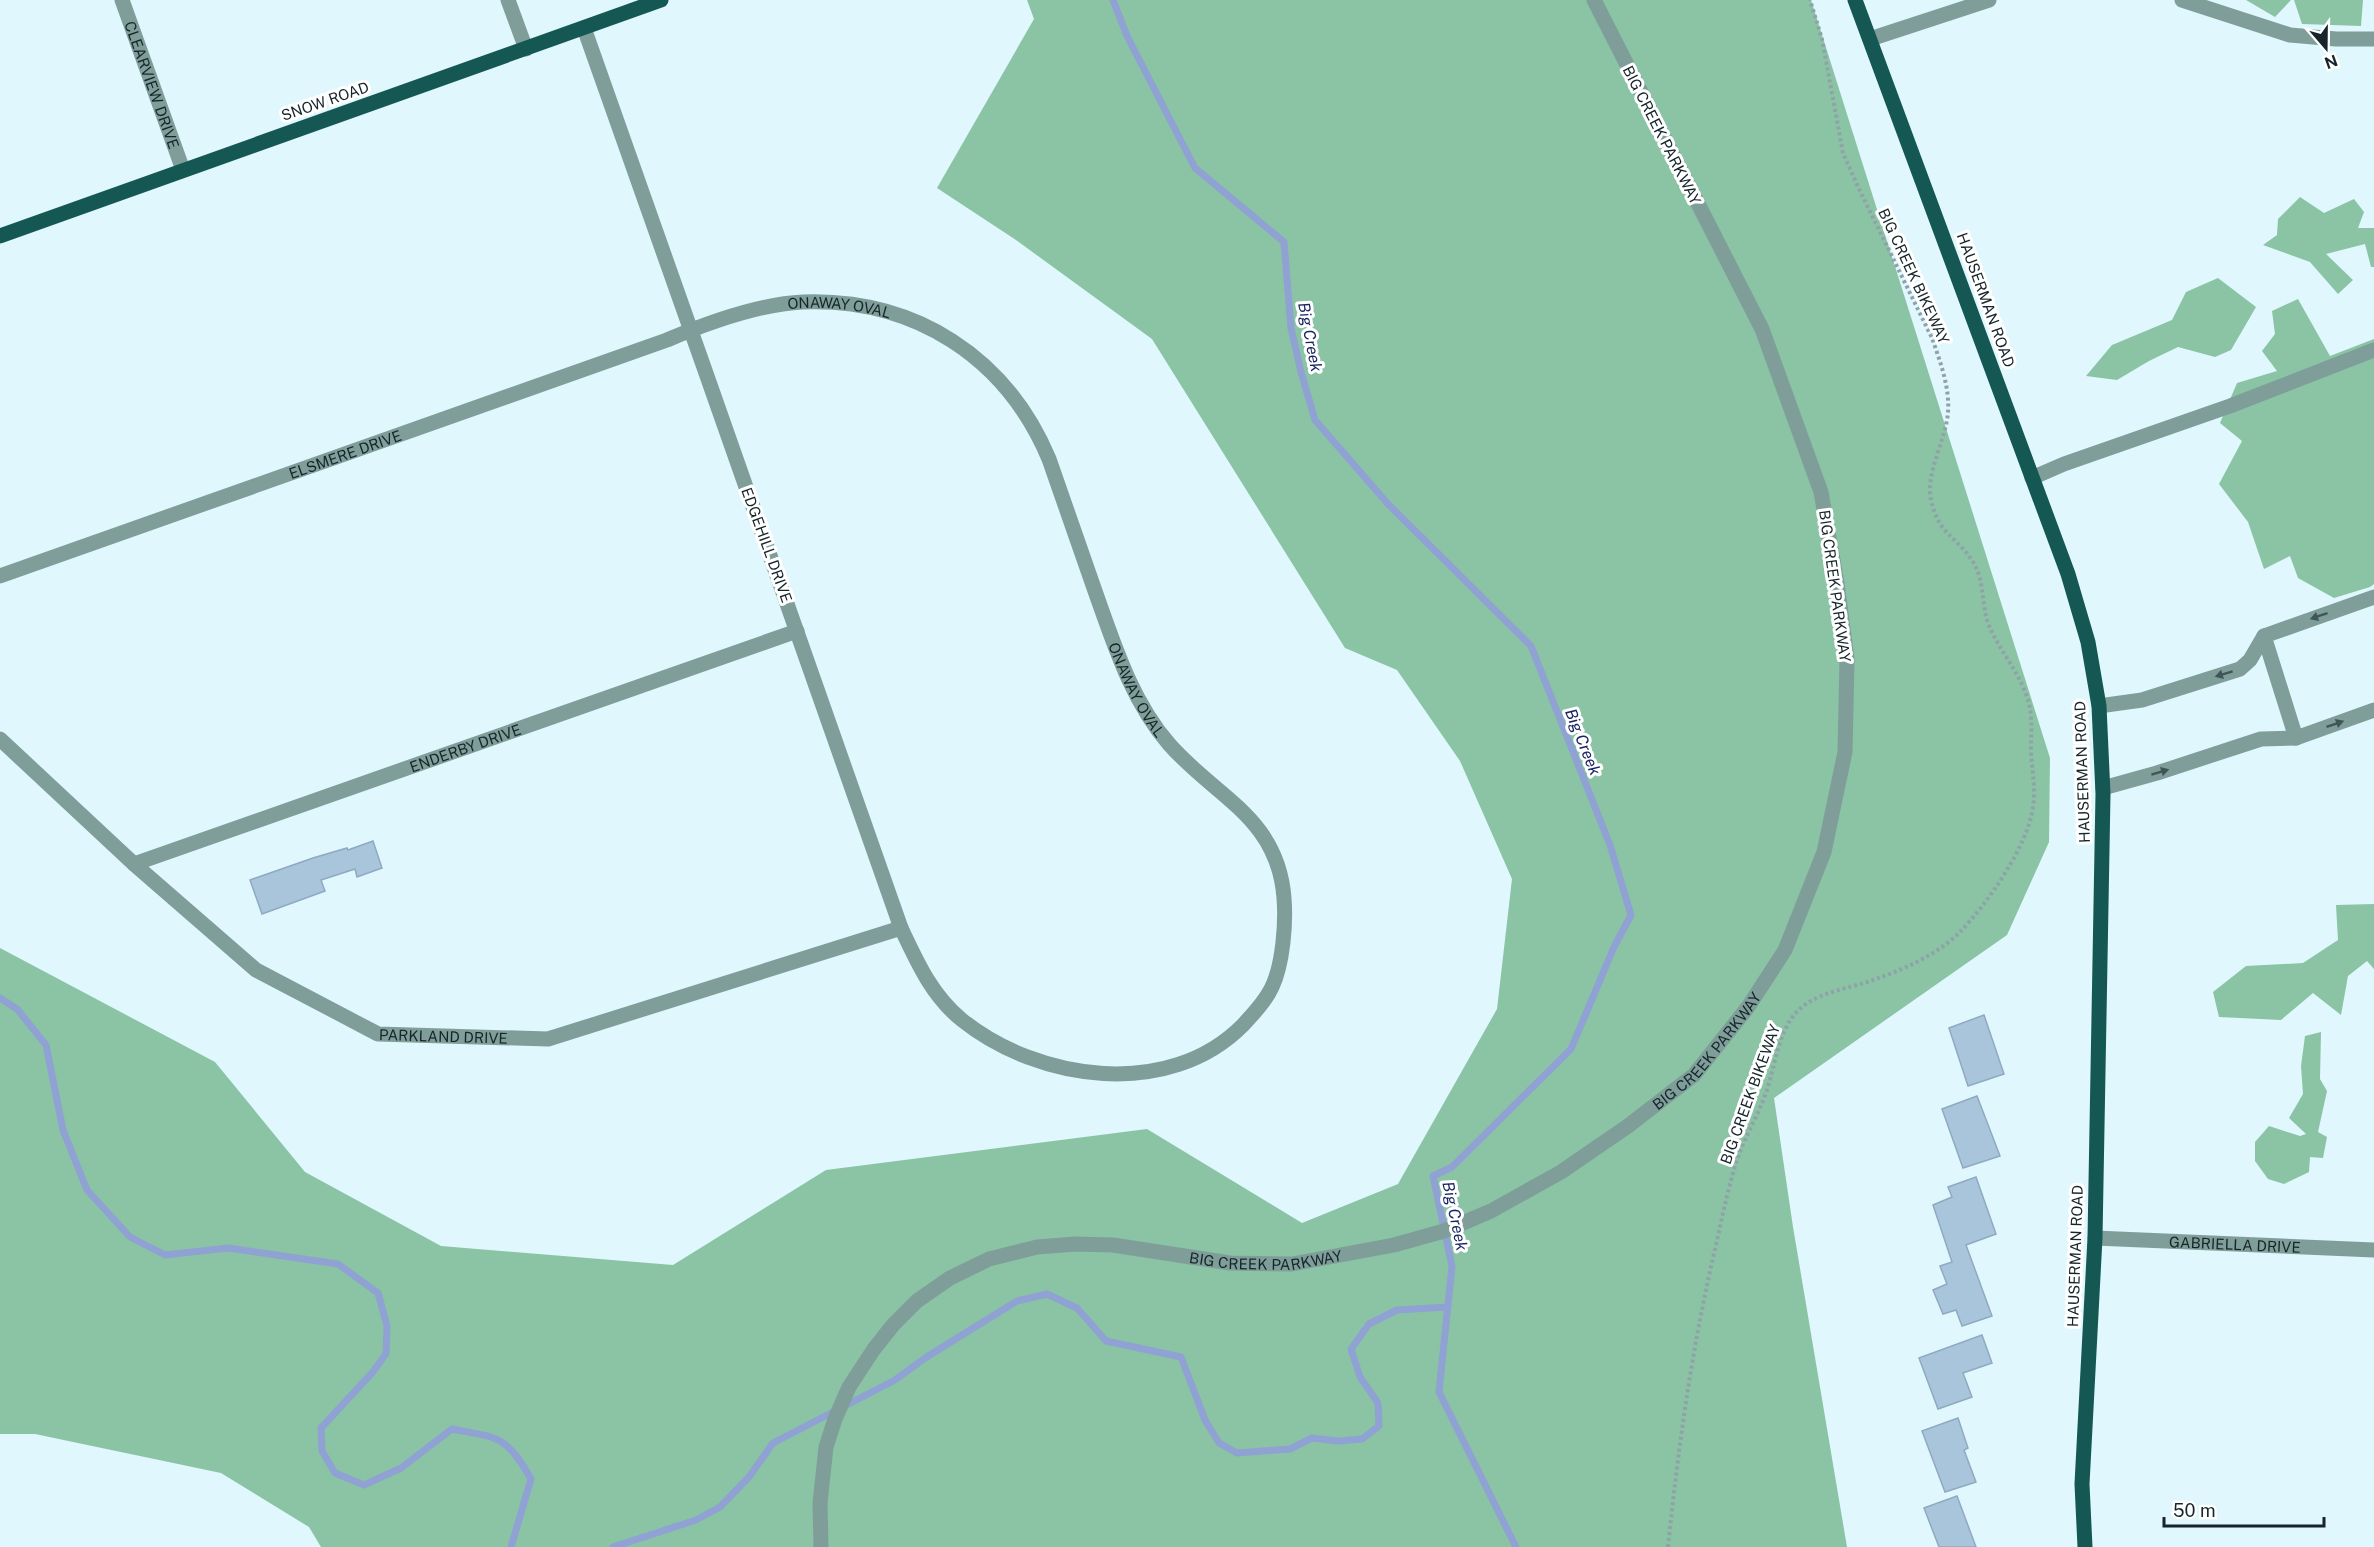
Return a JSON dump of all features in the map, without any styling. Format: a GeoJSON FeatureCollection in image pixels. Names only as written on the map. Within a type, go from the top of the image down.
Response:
{"type":"FeatureCollection","features":[{"type":"Feature","properties":{"kind":"main road","name":"SNOW ROAD"},"geometry":{"type":"LineString","coordinates":[[0,236],[661,0]]}},
{"type":"Feature","properties":{"kind":"main road","name":"HAUSERMAN ROAD"},"geometry":{"type":"LineString","coordinates":[[1855,0],[2068,574],[2088,642],[2099,706],[2103,788],[2095,1238],[2082,1484],[2085,1547]]}},
{"type":"Feature","properties":{"kind":"street","name":"CLEARVIEW DRIVE"},"geometry":{"type":"LineString","coordinates":[[122,0],[183,170]]}},
{"type":"Feature","properties":{"kind":"street"},"geometry":{"type":"LineString","coordinates":[[508,0],[526,49]]}},
{"type":"Feature","properties":{"kind":"street","name":"BIG CREEK PARKWAY"},"geometry":{"type":"LineString","coordinates":[[821,1547],[820,1503],[826,1447],[849,1388],[874,1349],[916,1301],[950,1278],[989,1259],[1037,1247],[1076,1244],[1113,1245],[1230,1263],[1292,1264],[1395,1245],[1444,1231],[1491,1211],[1561,1172],[1628,1126],[1694,1076],[1748,1007],[1785,950],[1824,852],[1845,752],[1847,659],[1837,583],[1821,492],[1762,329],[1594,0]]}},
{"type":"Feature","properties":{"kind":"street"},"geometry":{"type":"LineString","coordinates":[[1870,39],[1989,0]]}},
{"type":"Feature","properties":{"kind":"street"},"geometry":{"type":"LineString","coordinates":[[2182,0],[2290,35],[2336,39],[2374,39]]}},
{"type":"Feature","properties":{"kind":"street","name":"EDGEHILL DRIVE"},"geometry":{"type":"LineString","coordinates":[[584,28],[901,928],[918,965],[937,996],[961,1019],[987,1038]]}},
{"type":"Feature","properties":{"kind":"street","name":"ONAWAY OVAL"},"geometry":{"type":"LineString","coordinates":[[690,330],[771,307],[802,302],[836,303],[871,308],[904,317],[937,332],[965,349],[986,366],[1005,385],[1040,436],[1118,657],[1143,706],[1169,744],[1246,812],[1273,852],[1284,895],[1285,921],[1273,987],[1256,1011],[1218,1046],[1195,1060],[1164,1069],[1132,1074],[1062,1067],[1033,1058],[987,1038]]}},
{"type":"Feature","properties":{"kind":"street","name":"ELSMERE DRIVE"},"geometry":{"type":"LineString","coordinates":[[0,576],[690,330]]}},
{"type":"Feature","properties":{"kind":"street"},"geometry":{"type":"LineString","coordinates":[[2032,478],[2064,464],[2230,405],[2374,350]]}},
{"type":"Feature","properties":{"kind":"street"},"geometry":{"type":"LineString","coordinates":[[2099,706],[2142,700],[2240,669],[2250,660],[2264,636],[2374,597]]}},
{"type":"Feature","properties":{"kind":"street","name":"ENDERBY DRIVE"},"geometry":{"type":"LineString","coordinates":[[134,864],[797,631]]}},
{"type":"Feature","properties":{"kind":"street"},"geometry":{"type":"LineString","coordinates":[[2264,636],[2296,738]]}},
{"type":"Feature","properties":{"kind":"street"},"geometry":{"type":"LineString","coordinates":[[2103,788],[2261,739],[2296,738],[2374,710]]}},
{"type":"Feature","properties":{"kind":"street","name":"PARKLAND DRIVE"},"geometry":{"type":"LineString","coordinates":[[0,739],[134,864],[256,970],[378,1034],[548,1039],[901,928]]}},
{"type":"Feature","properties":{"kind":"street","name":"GABRIELLA DRIVE"},"geometry":{"type":"LineString","coordinates":[[2095,1238],[2374,1250]]}},
{"type":"Feature","properties":{"kind":"path","name":"BIG CREEK BIKEWAY"},"geometry":{"type":"LineString","coordinates":[[1668,1547],[1688,1388],[1706,1288],[1739,1156],[1766,1093],[1783,1033],[1795,1014],[1819,997],[1898,971],[1947,943],[1962,930],[2014,861],[2033,811],[2035,788],[2028,701],[2022,684],[1999,647],[1988,621],[1982,584],[1974,563],[1944,532],[1935,516],[1930,495],[1931,477],[1943,442],[1949,410],[1941,363],[1932,338],[1859,189],[1844,153],[1822,39],[1810,0]]}},
{"type":"Feature","properties":{"kind":"green space"},"geometry":{"type":"Polygon","coordinates":[[[1027,0],[1811,0],[2050,758],[2049,842],[2007,935],[1774,1098],[1793,1227],[1847,1547],[321,1547],[309,1527],[221,1473],[35,1434],[0,1434],[0,948],[215,1062],[305,1172],[441,1246],[673,1265],[826,1170],[1147,1129],[1302,1223],[1398,1184],[1497,1009],[1512,879],[1460,761],[1397,670],[1345,648],[1152,339],[1016,240],[937,188],[1034,19],[1027,0]]]}},
{"type":"Feature","properties":{"kind":"green space"},"geometry":{"type":"Polygon","coordinates":[[[2246,0],[2291,0],[2275,17],[2246,0]]]}},
{"type":"Feature","properties":{"kind":"green space"},"geometry":{"type":"Polygon","coordinates":[[[2294,0],[2363,0],[2361,26],[2302,24],[2294,0]]]}},
{"type":"Feature","properties":{"kind":"green space"},"geometry":{"type":"Polygon","coordinates":[[[2300,197],[2324,213],[2354,199],[2364,212],[2358,228],[2374,228],[2374,267],[2371,267],[2365,244],[2326,254],[2353,280],[2338,294],[2310,262],[2263,245],[2277,235],[2278,219],[2300,197]]]}},
{"type":"Feature","properties":{"kind":"green space"},"geometry":{"type":"Polygon","coordinates":[[[2218,278],[2256,307],[2231,350],[2215,357],[2178,347],[2117,380],[2086,376],[2112,345],[2172,320],[2186,292],[2218,278]]]}},
{"type":"Feature","properties":{"kind":"green space"},"geometry":{"type":"Polygon","coordinates":[[[2298,299],[2330,356],[2374,339],[2374,584],[2334,598],[2298,578],[2290,556],[2264,569],[2248,522],[2219,484],[2242,441],[2220,423],[2237,383],[2277,371],[2262,351],[2275,334],[2272,311],[2298,299]]]}},
{"type":"Feature","properties":{"kind":"green space"},"geometry":{"type":"Polygon","coordinates":[[[2374,904],[2374,969],[2367,961],[2348,976],[2341,1015],[2313,993],[2281,1020],[2219,1017],[2213,992],[2246,966],[2303,963],[2338,940],[2336,905],[2374,904]]]}},
{"type":"Feature","properties":{"kind":"green space"},"geometry":{"type":"Polygon","coordinates":[[[2321,1032],[2320,1079],[2327,1091],[2318,1132],[2327,1137],[2323,1158],[2310,1157],[2309,1172],[2284,1184],[2268,1179],[2255,1161],[2255,1142],[2269,1126],[2300,1136],[2306,1134],[2289,1118],[2303,1094],[2301,1066],[2305,1036],[2321,1032]]]}},
{"type":"Feature","properties":{"kind":"building"},"geometry":{"type":"Polygon","coordinates":[[[373,841],[382,868],[357,877],[355,869],[321,880],[325,891],[262,914],[250,880],[313,858],[347,848],[348,850],[373,841]]]}},
{"type":"Feature","properties":{"kind":"building"},"geometry":{"type":"Polygon","coordinates":[[[1984,1015],[2004,1074],[1968,1086],[1949,1028],[1984,1015]]]}},
{"type":"Feature","properties":{"kind":"building"},"geometry":{"type":"Polygon","coordinates":[[[1977,1096],[2000,1156],[1963,1168],[1942,1109],[1977,1096]]]}},
{"type":"Feature","properties":{"kind":"building"},"geometry":{"type":"Polygon","coordinates":[[[1976,1177],[1996,1234],[1966,1245],[1992,1316],[1962,1326],[1956,1310],[1943,1314],[1933,1290],[1947,1284],[1940,1266],[1952,1262],[1933,1205],[1952,1197],[1948,1187],[1976,1177]]]}},
{"type":"Feature","properties":{"kind":"building"},"geometry":{"type":"Polygon","coordinates":[[[1982,1335],[1992,1363],[1963,1373],[1972,1397],[1938,1409],[1919,1358],[1982,1335]]]}},
{"type":"Feature","properties":{"kind":"building"},"geometry":{"type":"Polygon","coordinates":[[[1958,1418],[1968,1448],[1964,1450],[1976,1482],[1945,1492],[1922,1431],[1958,1418]]]}},
{"type":"Feature","properties":{"kind":"building"},"geometry":{"type":"Polygon","coordinates":[[[1957,1496],[1976,1547],[1939,1547],[1924,1508],[1957,1496]]]}},
{"type":"Feature","properties":{"kind":"waterway","name":"Big Creek"},"geometry":{"type":"LineString","coordinates":[[1113,0],[1127,36],[1195,168],[1284,242],[1291,328],[1315,420],[1388,504],[1531,646],[1610,845],[1631,915],[1614,947],[1571,1049],[1452,1167],[1433,1176],[1452,1266],[1439,1392],[1516,1547]]}},
{"type":"Feature","properties":{"kind":"waterway"},"geometry":{"type":"LineString","coordinates":[[0,998],[17,1009],[46,1045],[63,1130],[87,1190],[130,1237],[165,1255],[228,1248],[338,1264],[378,1293],[387,1326],[386,1354],[372,1373],[321,1428],[322,1451],[335,1473],[364,1485],[401,1468],[452,1429],[491,1437],[500,1441],[515,1454],[531,1479],[511,1547]]}},
{"type":"Feature","properties":{"kind":"waterway"},"geometry":{"type":"LineString","coordinates":[[613,1547],[696,1520],[720,1507],[749,1477],[773,1443],[895,1380],[925,1358],[1017,1301],[1047,1294],[1077,1308],[1106,1341],[1181,1357],[1205,1420],[1219,1443],[1237,1453],[1290,1449],[1312,1438],[1338,1441],[1362,1439],[1379,1426],[1378,1403],[1360,1377],[1351,1349],[1369,1324],[1397,1310],[1448,1307]]}}]}
